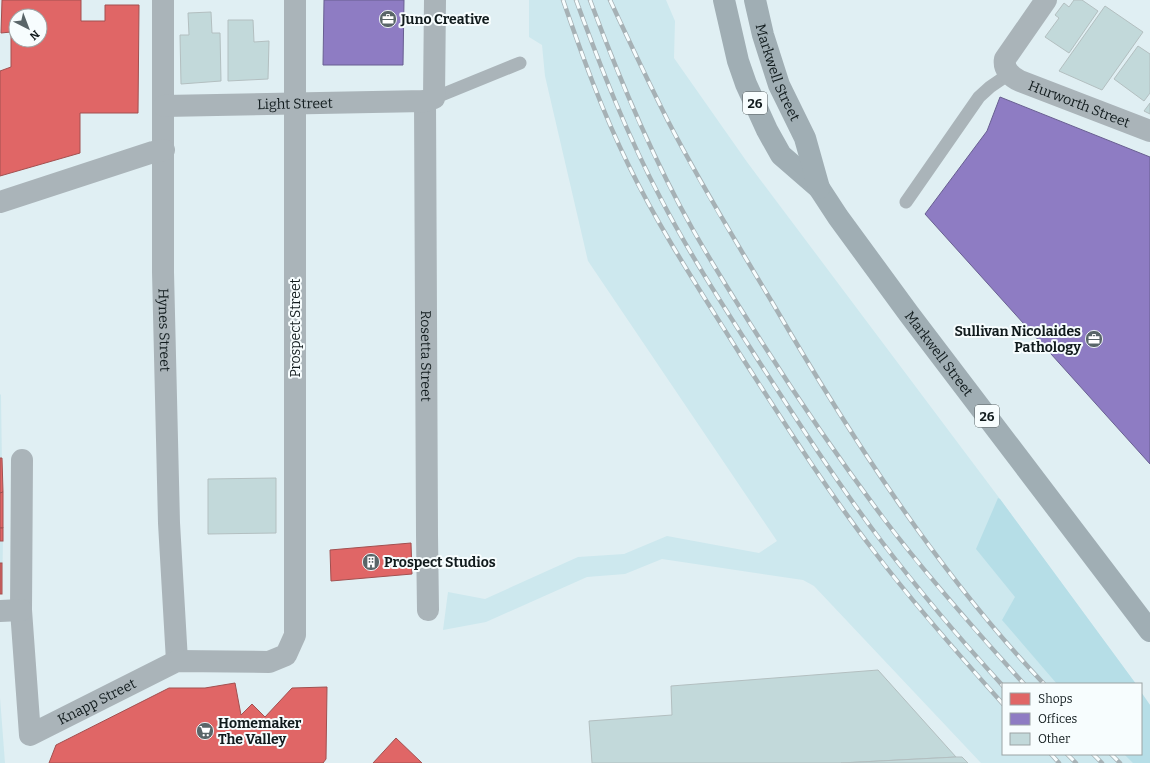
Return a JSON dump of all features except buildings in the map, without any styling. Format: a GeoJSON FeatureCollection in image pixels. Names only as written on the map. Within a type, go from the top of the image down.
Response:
{"type":"FeatureCollection","features":[{"type":"Feature","properties":{"kind":"highway","name":"Markwell Street"},"geometry":{"type":"LineString","coordinates":[[724,0],[738,61],[767,130],[781,154],[819,188],[838,217],[909,314],[1150,631]]}},
{"type":"Feature","properties":{"kind":"highway","name":"Markwell Street"},"geometry":{"type":"LineString","coordinates":[[755,0],[763,35],[777,78],[805,138],[819,188]]}},
{"type":"Feature","properties":{"kind":"street","name":"Hynes Street"},"geometry":{"type":"LineString","coordinates":[[163,0],[163,272],[169,523],[177,661]]}},
{"type":"Feature","properties":{"kind":"street","name":"Prospect Street"},"geometry":{"type":"LineString","coordinates":[[286,655],[295,635],[295,0]]}},
{"type":"Feature","properties":{"kind":"street","name":"Rosetta Street"},"geometry":{"type":"LineString","coordinates":[[428,610],[427,527],[430,99],[435,0]]}},
{"type":"Feature","properties":{"kind":"street"},"geometry":{"type":"LineString","coordinates":[[1010,74],[1005,67],[1005,59],[1046,0]]}},
{"type":"Feature","properties":{"kind":"street","name":"Hurworth Street"},"geometry":{"type":"LineString","coordinates":[[1010,74],[1020,81],[1150,131]]}},
{"type":"Feature","properties":{"kind":"street","name":"Light Street"},"geometry":{"type":"LineString","coordinates":[[164,106],[296,104],[430,99]]}},
{"type":"Feature","properties":{"kind":"street"},"geometry":{"type":"LineString","coordinates":[[0,202],[153,152],[164,150]]}},
{"type":"Feature","properties":{"kind":"street","name":"Knapp Street"},"geometry":{"type":"LineString","coordinates":[[22,460],[10,610],[30,735],[177,661],[269,662],[286,655]]}},
{"type":"Feature","properties":{"kind":"lane"},"geometry":{"type":"LineString","coordinates":[[430,99],[520,63]]}},
{"type":"Feature","properties":{"kind":"lane"},"geometry":{"type":"LineString","coordinates":[[906,202],[979,97],[990,87],[1010,74]]}},
{"type":"Feature","properties":{"kind":"shaded area"},"geometry":{"type":"Polygon","coordinates":[[[529,0],[666,0],[675,21],[674,58],[747,162],[1000,499],[1135,683],[1002,683],[1002,755],[1142,755],[1142,693],[1150,705],[1150,763],[981,763],[814,586],[803,580],[662,559],[625,574],[587,577],[486,622],[443,630],[448,592],[485,599],[578,557],[624,554],[667,536],[759,553],[777,541],[588,261],[545,76],[542,45],[529,37],[529,0]]]}},
{"type":"Feature","properties":{"kind":"shaded area"},"geometry":{"type":"Polygon","coordinates":[[[1,394],[3,541],[2,594],[0,594],[0,395],[1,394]]]}},
{"type":"Feature","properties":{"kind":"shaded area"},"geometry":{"type":"Polygon","coordinates":[[[998,498],[1135,683],[1056,683],[1002,620],[1015,597],[976,549],[998,498]]]}},
{"type":"Feature","properties":{"kind":"shaded area"},"geometry":{"type":"Polygon","coordinates":[[[1142,693],[1150,705],[1150,763],[1133,763],[1125,755],[1142,755],[1142,693]]]}},
{"type":"Feature","properties":{"kind":"shaded area"},"geometry":{"type":"Polygon","coordinates":[[[0,697],[5,763],[0,763],[0,697]]]}},
{"type":"Feature","properties":{"kind":"railway"},"geometry":{"type":"LineString","coordinates":[[563,0],[593,83],[610,124],[628,164],[668,239],[743,359],[822,480],[856,527],[920,609],[1002,703]]}},
{"type":"Feature","properties":{"kind":"railway"},"geometry":{"type":"LineString","coordinates":[[576,0],[626,126],[649,175],[695,261],[803,430],[866,520],[896,561],[956,633],[1002,685]]}},
{"type":"Feature","properties":{"kind":"railway"},"geometry":{"type":"LineString","coordinates":[[590,0],[636,116],[663,173],[701,243],[746,318],[808,412],[884,519],[970,624],[1023,683]]}},
{"type":"Feature","properties":{"kind":"railway"},"geometry":{"type":"LineString","coordinates":[[610,0],[680,144],[732,235],[864,452],[931,549],[967,595],[1043,683]]}},
{"type":"Feature","properties":{"kind":"railway"},"geometry":{"type":"LineString","coordinates":[[1052,755],[1059,763]]}},
{"type":"Feature","properties":{"kind":"railway"},"geometry":{"type":"LineString","coordinates":[[1068,755],[1076,763]]}},
{"type":"Feature","properties":{"kind":"railway"},"geometry":{"type":"LineString","coordinates":[[1094,755],[1102,763]]}},
{"type":"Feature","properties":{"kind":"railway"},"geometry":{"type":"LineString","coordinates":[[1112,755],[1120,763]]}},
{"type":"Feature","properties":{"kind":"place","name":"Juno Creative"},"geometry":{"type":"Point","coordinates":[388,19]}},
{"type":"Feature","properties":{"kind":"place","name":"Sullivan Nicolaides Pathology"},"geometry":{"type":"Point","coordinates":[1094,339]}},
{"type":"Feature","properties":{"kind":"place","name":"Prospect Studios"},"geometry":{"type":"Point","coordinates":[371,562]}},
{"type":"Feature","properties":{"kind":"place","name":"Homemaker The Valley"},"geometry":{"type":"Point","coordinates":[205,731]}}]}
